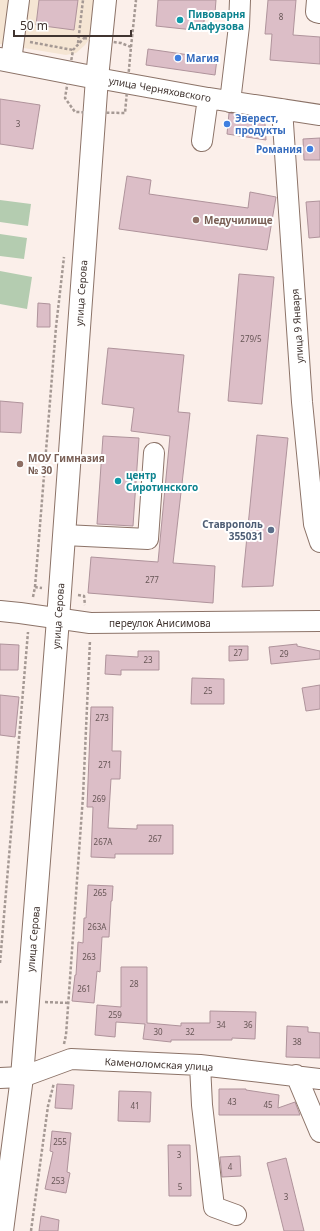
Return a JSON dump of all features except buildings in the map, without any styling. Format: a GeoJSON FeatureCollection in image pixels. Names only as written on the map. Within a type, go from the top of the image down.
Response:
{"type":"FeatureCollection","features":[{"type":"Feature","properties":{"kind":"main road","name":"улица Серова"},"geometry":{"type":"LineString","coordinates":[[2,1231],[22,1077],[58,618],[97,78],[105,0]]}},
{"type":"Feature","properties":{"kind":"main road","name":"улица Черняховского"},"geometry":{"type":"LineString","coordinates":[[5,60],[97,78]]}},
{"type":"Feature","properties":{"kind":"street"},"geometry":{"type":"LineString","coordinates":[[5,60],[14,39],[19,0]]}},
{"type":"Feature","properties":{"kind":"street"},"geometry":{"type":"LineString","coordinates":[[230,102],[239,26],[240,0]]}},
{"type":"Feature","properties":{"kind":"street"},"geometry":{"type":"LineString","coordinates":[[317,0],[316,12],[320,12]]}},
{"type":"Feature","properties":{"kind":"street","name":"улица Черняховского"},"geometry":{"type":"LineString","coordinates":[[97,78],[230,102],[320,115]]}},
{"type":"Feature","properties":{"kind":"street"},"geometry":{"type":"LineString","coordinates":[[202,141],[208,98]]}},
{"type":"Feature","properties":{"kind":"street","name":"улица 9 Января"},"geometry":{"type":"LineString","coordinates":[[282,109],[302,402],[314,524],[320,542]]}},
{"type":"Feature","properties":{"kind":"street"},"geometry":{"type":"LineString","coordinates":[[64,534],[148,539],[154,453]]}},
{"type":"Feature","properties":{"kind":"street","name":"переулок Анисимова"},"geometry":{"type":"LineString","coordinates":[[0,611],[90,622],[320,622]]}},
{"type":"Feature","properties":{"kind":"street","name":"Каменоломская улица"},"geometry":{"type":"LineString","coordinates":[[0,1078],[22,1077],[71,1059],[200,1065],[320,1079]]}},
{"type":"Feature","properties":{"kind":"street"},"geometry":{"type":"LineString","coordinates":[[200,1065],[202,1105],[214,1207],[236,1215]]}},
{"type":"Feature","properties":{"kind":"street"},"geometry":{"type":"LineString","coordinates":[[296,1075],[320,1132]]}},
{"type":"Feature","properties":{"kind":"path"},"geometry":{"type":"LineString","coordinates":[[78,44],[83,0]]}},
{"type":"Feature","properties":{"kind":"path"},"geometry":{"type":"LineString","coordinates":[[131,47],[136,0]]}},
{"type":"Feature","properties":{"kind":"path"},"geometry":{"type":"LineString","coordinates":[[14,39],[73,50]]}},
{"type":"Feature","properties":{"kind":"path"},"geometry":{"type":"LineString","coordinates":[[75,112],[75,119]]}},
{"type":"Feature","properties":{"kind":"path"},"geometry":{"type":"LineString","coordinates":[[35,587],[55,334],[64,254]]}},
{"type":"Feature","properties":{"kind":"shaded area"},"geometry":{"type":"Polygon","coordinates":[[[0,0],[94,0],[92,35],[85,45],[76,53],[66,55],[0,44],[0,0]]]}},
{"type":"Feature","properties":{"kind":"green space"},"geometry":{"type":"Polygon","coordinates":[[[0,200],[31,204],[28,226],[0,222],[0,200]]]}},
{"type":"Feature","properties":{"kind":"green space"},"geometry":{"type":"Polygon","coordinates":[[[0,234],[27,238],[24,259],[0,256],[0,234]]]}},
{"type":"Feature","properties":{"kind":"green space"},"geometry":{"type":"Polygon","coordinates":[[[0,271],[32,277],[27,309],[0,304],[0,271]]]}},
{"type":"Feature","properties":{"kind":"place","name":"Пивоварня Алафузова"},"geometry":{"type":"Point","coordinates":[180,20]}},
{"type":"Feature","properties":{"kind":"place","name":"Магия"},"geometry":{"type":"Point","coordinates":[178,58]}},
{"type":"Feature","properties":{"kind":"place","name":"Эверест, продукты"},"geometry":{"type":"Point","coordinates":[227,124]}},
{"type":"Feature","properties":{"kind":"place","name":"Романия"},"geometry":{"type":"Point","coordinates":[310,149]}},
{"type":"Feature","properties":{"kind":"place","name":"Медучилище"},"geometry":{"type":"Point","coordinates":[196,220]}},
{"type":"Feature","properties":{"kind":"place","name":"МОУ Гимназия № 30"},"geometry":{"type":"Point","coordinates":[20,464]}},
{"type":"Feature","properties":{"kind":"place","name":"центр Сиротинского"},"geometry":{"type":"Point","coordinates":[118,481]}},
{"type":"Feature","properties":{"kind":"place","name":"Ставрополь 355031"},"geometry":{"type":"Point","coordinates":[271,530]}}]}
